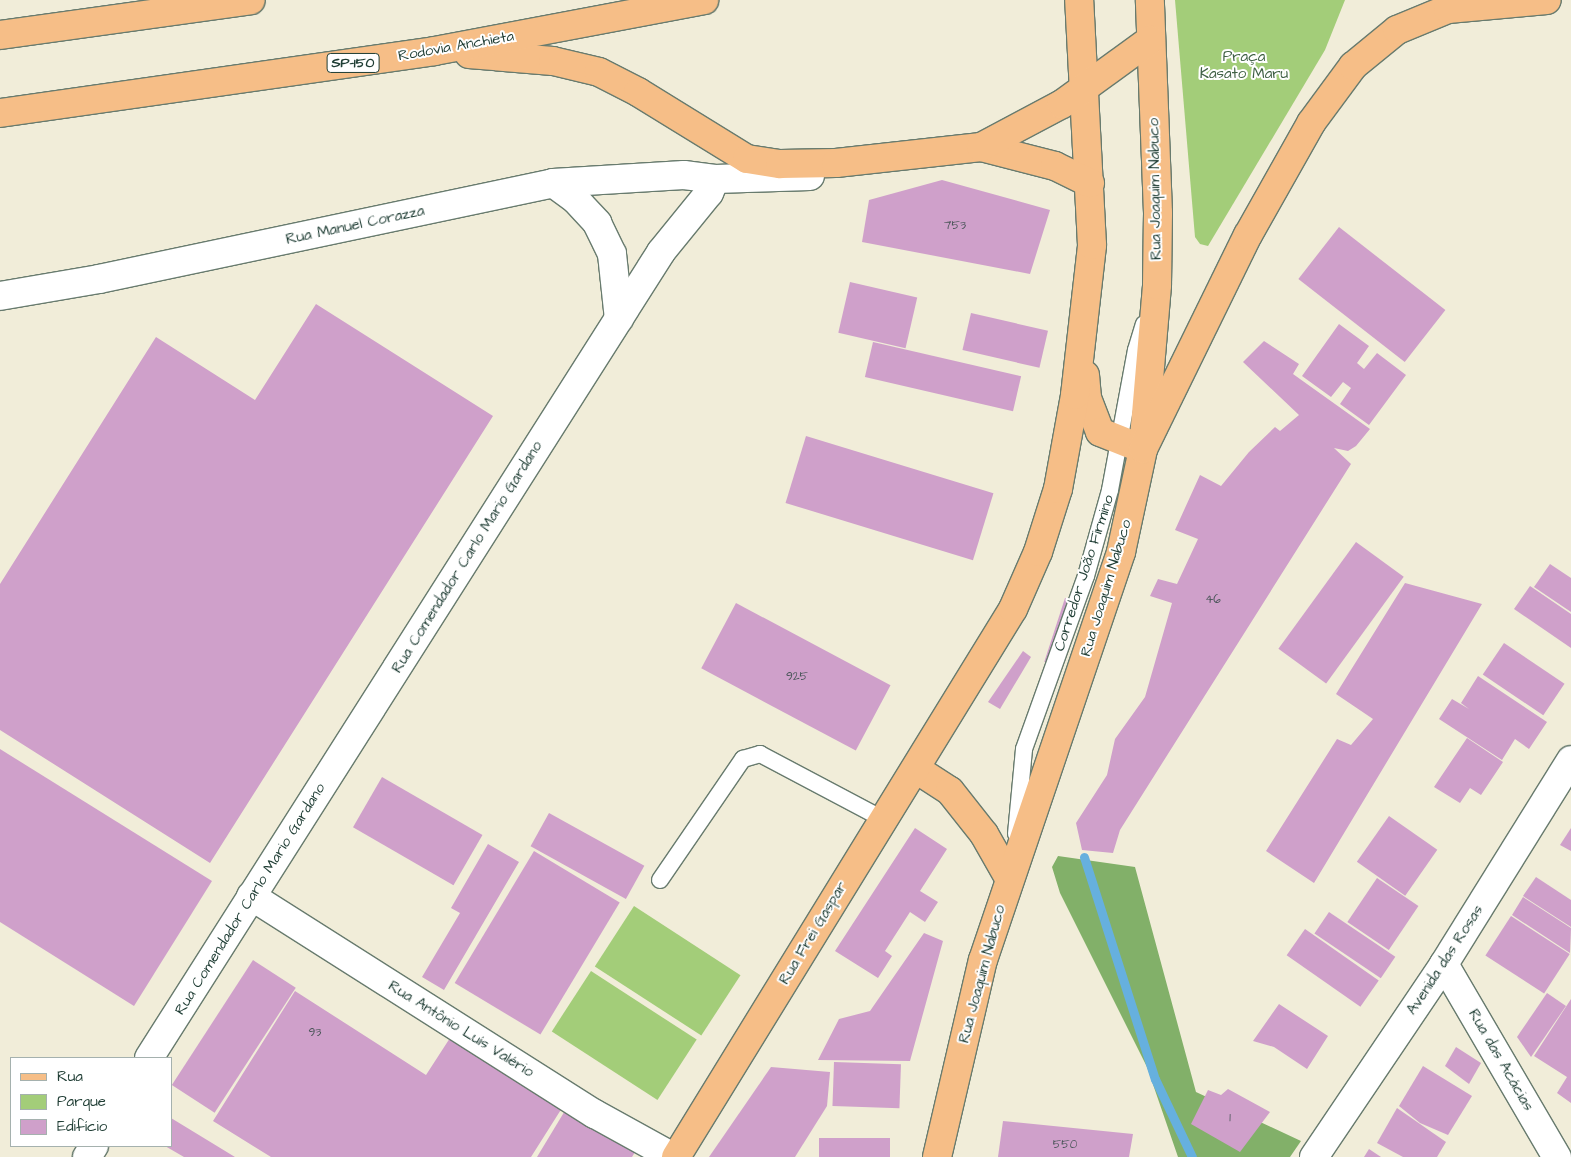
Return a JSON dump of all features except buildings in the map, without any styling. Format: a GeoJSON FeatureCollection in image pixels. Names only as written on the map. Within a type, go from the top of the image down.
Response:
{"type":"FeatureCollection","features":[{"type":"Feature","properties":{"kind":"main road"},"geometry":{"type":"LineString","coordinates":[[0,34],[251,0]]}},
{"type":"Feature","properties":{"kind":"main road","name":"Rodovia Anchieta"},"geometry":{"type":"LineString","coordinates":[[0,113],[435,51],[704,0]]}},
{"type":"Feature","properties":{"kind":"main road"},"geometry":{"type":"LineString","coordinates":[[1079,0],[1092,245],[1082,338],[1088,398],[1094,421],[1100,432],[1131,444],[1311,123],[1353,66],[1397,30],[1448,9],[1547,0]]}},
{"type":"Feature","properties":{"kind":"main road","name":"Rua Joaquim Nabuco"},"geometry":{"type":"LineString","coordinates":[[937,1157],[983,960],[1011,869],[1120,552],[1131,444],[1157,285],[1158,213],[1150,40],[1150,0]]}},
{"type":"Feature","properties":{"kind":"main road"},"geometry":{"type":"LineString","coordinates":[[980,147],[1062,104],[1150,40]]}},
{"type":"Feature","properties":{"kind":"main road"},"geometry":{"type":"LineString","coordinates":[[435,51],[554,61],[599,72],[638,92],[747,159],[780,164],[851,161],[980,147],[1055,166],[1090,183]]}},
{"type":"Feature","properties":{"kind":"main road","name":"Rua Frei Gaspar"},"geometry":{"type":"LineString","coordinates":[[675,1157],[1013,609],[1038,552],[1058,489],[1076,395],[1082,338]]}},
{"type":"Feature","properties":{"kind":"main road"},"geometry":{"type":"LineString","coordinates":[[916,769],[950,791],[1011,869]]}},
{"type":"Feature","properties":{"kind":"street"},"geometry":{"type":"LineString","coordinates":[[715,179],[836,175],[851,161]]}},
{"type":"Feature","properties":{"kind":"street","name":"Rua Manuel Corazza"},"geometry":{"type":"LineString","coordinates":[[0,296],[99,279],[553,183],[684,175],[715,179]]}},
{"type":"Feature","properties":{"kind":"street","name":"Rua Comendador Carlo Mario Gardano"},"geometry":{"type":"LineString","coordinates":[[150,1057],[661,252],[708,193],[715,179]]}},
{"type":"Feature","properties":{"kind":"street"},"geometry":{"type":"LineString","coordinates":[[553,183],[575,199],[597,223],[612,254],[619,319]]}},
{"type":"Feature","properties":{"kind":"street","name":"Avenida das Rosas"},"geometry":{"type":"LineString","coordinates":[[1314,1157],[1444,964],[1571,760]]}},
{"type":"Feature","properties":{"kind":"street","name":"Rua Antônio Luís Valério"},"geometry":{"type":"LineString","coordinates":[[251,896],[595,1114],[675,1157]]}},
{"type":"Feature","properties":{"kind":"street","name":"Rua das Acácias"},"geometry":{"type":"LineString","coordinates":[[1444,964],[1557,1157]]}},
{"type":"Feature","properties":{"kind":"lane"},"geometry":{"type":"LineString","coordinates":[[660,880],[743,759],[760,754],[883,819]]}},
{"type":"Feature","properties":{"kind":"green space","name":"Praça Kasato Maru"},"geometry":{"type":"Polygon","coordinates":[[[1175,0],[1345,0],[1325,50],[1208,246],[1200,244],[1195,237],[1175,0]]]}},
{"type":"Feature","properties":{"kind":"green space"},"geometry":{"type":"Polygon","coordinates":[[[1058,856],[1135,867],[1196,1092],[1301,1141],[1290,1157],[1178,1157],[1147,1067],[1060,893],[1052,867],[1058,856]]]}},
{"type":"Feature","properties":{"kind":"green space"},"geometry":{"type":"Polygon","coordinates":[[[634,906],[741,975],[701,1036],[595,966],[634,906]]]}},
{"type":"Feature","properties":{"kind":"green space"},"geometry":{"type":"Polygon","coordinates":[[[591,971],[697,1040],[657,1100],[552,1031],[591,971]]]}},
{"type":"Feature","properties":{"kind":"waterway"},"geometry":{"type":"LineString","coordinates":[[1084,857],[1155,1079],[1192,1157]]}}]}
